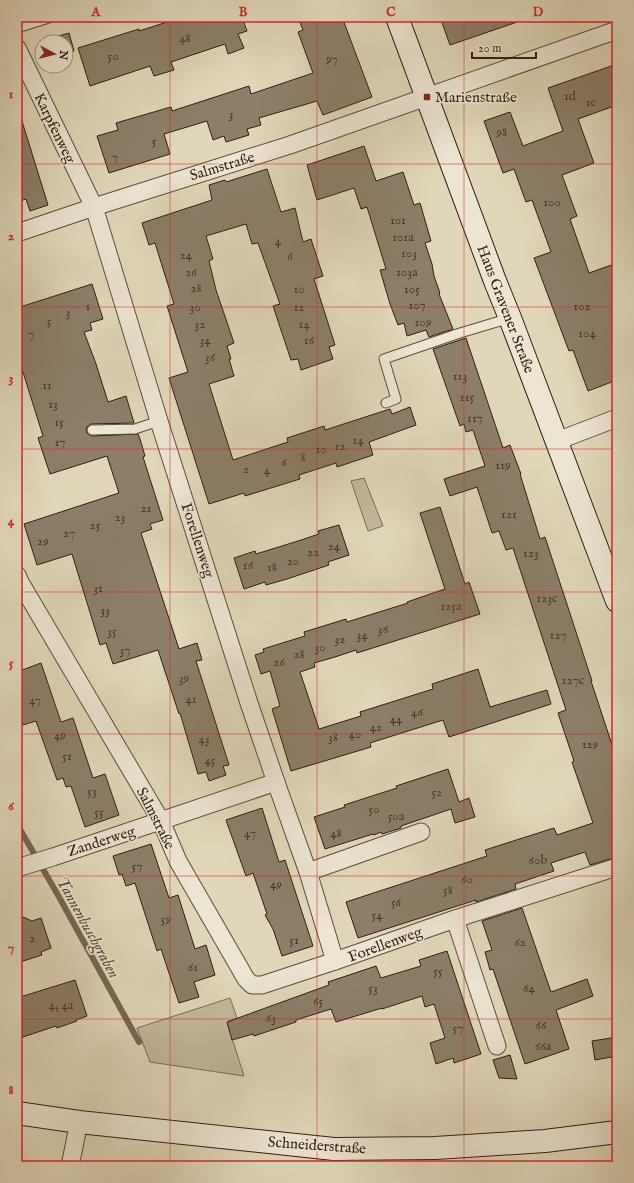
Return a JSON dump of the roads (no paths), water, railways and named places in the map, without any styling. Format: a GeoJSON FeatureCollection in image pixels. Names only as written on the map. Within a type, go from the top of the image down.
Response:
{"type":"FeatureCollection","features":[{"type":"Feature","properties":{"kind":"street","name":"Haus Gravener Straße"},"geometry":{"type":"LineString","coordinates":[[397,17],[495,281],[617,601]]}},
{"type":"Feature","properties":{"kind":"street"},"geometry":{"type":"LineString","coordinates":[[427,97],[617,30]]}},
{"type":"Feature","properties":{"kind":"street","name":"Karpfenweg"},"geometry":{"type":"LineString","coordinates":[[17,48],[94,207]]}},
{"type":"Feature","properties":{"kind":"street","name":"Salmstraße"},"geometry":{"type":"LineString","coordinates":[[17,233],[290,145],[427,97]]}},
{"type":"Feature","properties":{"kind":"street","name":"Forellenweg"},"geometry":{"type":"LineString","coordinates":[[94,207],[159,421],[249,703],[308,872],[335,961],[455,919],[617,867]]}},
{"type":"Feature","properties":{"kind":"street"},"geometry":{"type":"LineString","coordinates":[[557,441],[617,418]]}},
{"type":"Feature","properties":{"kind":"street","name":"Salmstraße"},"geometry":{"type":"LineString","coordinates":[[17,576],[161,821],[178,861],[246,978],[252,985],[262,985],[335,961]]}},
{"type":"Feature","properties":{"kind":"street","name":"Zanderweg"},"geometry":{"type":"LineString","coordinates":[[22,866],[276,782]]}},
{"type":"Feature","properties":{"kind":"street"},"geometry":{"type":"LineString","coordinates":[[308,872],[421,832]]}},
{"type":"Feature","properties":{"kind":"street"},"geometry":{"type":"LineString","coordinates":[[455,919],[497,1046]]}},
{"type":"Feature","properties":{"kind":"street","name":"Schneiderstraße"},"geometry":{"type":"LineString","coordinates":[[17,1113],[79,1122],[334,1149],[435,1148],[546,1141],[617,1132]]}},
{"type":"Feature","properties":{"kind":"street"},"geometry":{"type":"LineString","coordinates":[[70,1166],[79,1122]]}},
{"type":"Feature","properties":{"kind":"lane"},"geometry":{"type":"LineString","coordinates":[[17,28],[52,17]]}},
{"type":"Feature","properties":{"kind":"lane"},"geometry":{"type":"LineString","coordinates":[[386,402],[396,399],[384,359],[460,333],[510,318]]}},
{"type":"Feature","properties":{"kind":"lane"},"geometry":{"type":"LineString","coordinates":[[92,430],[135,429],[159,421]]}},
{"type":"Feature","properties":{"kind":"waterway","name":"Tannenbuschgraben"},"geometry":{"type":"LineString","coordinates":[[17,824],[139,1042]]}},
{"type":"Feature","properties":{"kind":"place","name":"Marienstraße"},"geometry":{"type":"Point","coordinates":[427,97]}}]}
